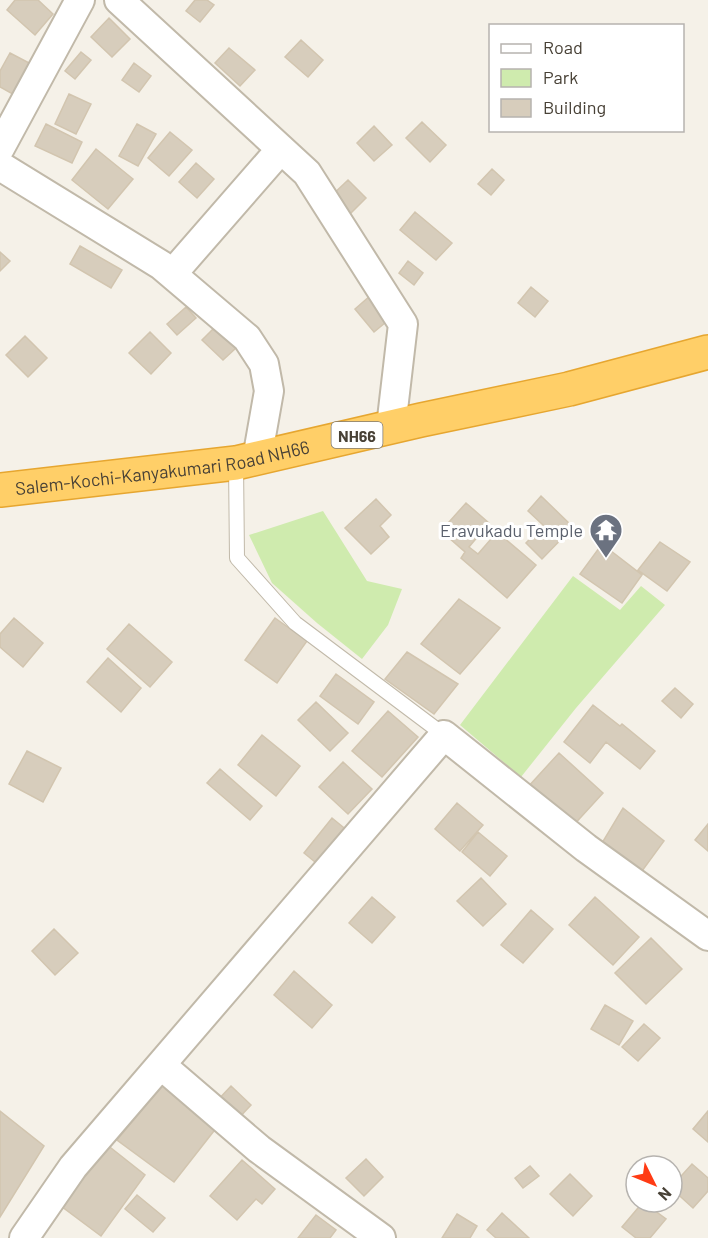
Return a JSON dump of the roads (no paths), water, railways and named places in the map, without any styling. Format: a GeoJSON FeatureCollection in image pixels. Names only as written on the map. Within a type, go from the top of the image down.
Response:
{"type":"FeatureCollection","features":[{"type":"Feature","properties":{"kind":"highway","name":"Salem-Kochi-Kanyakumari Road NH66"},"geometry":{"type":"LineString","coordinates":[[0,490],[246,461],[569,389],[708,352]]}},
{"type":"Feature","properties":{"kind":"street"},"geometry":{"type":"LineString","coordinates":[[0,148],[80,0]]}},
{"type":"Feature","properties":{"kind":"street"},"geometry":{"type":"LineString","coordinates":[[118,0],[307,173],[403,324],[391,427]]}},
{"type":"Feature","properties":{"kind":"street"},"geometry":{"type":"LineString","coordinates":[[172,274],[281,149]]}},
{"type":"Feature","properties":{"kind":"street"},"geometry":{"type":"LineString","coordinates":[[0,166],[161,265],[247,338],[264,364],[269,391],[246,461]]}},
{"type":"Feature","properties":{"kind":"street"},"geometry":{"type":"LineString","coordinates":[[24,1238],[73,1167],[444,735],[586,848],[708,936]]}},
{"type":"Feature","properties":{"kind":"street"},"geometry":{"type":"LineString","coordinates":[[160,1065],[259,1149],[381,1238]]}},
{"type":"Feature","properties":{"kind":"lane"},"geometry":{"type":"LineString","coordinates":[[246,461],[237,558],[295,623],[444,735]]}},
{"type":"Feature","properties":{"kind":"place","name":"Eravukadu Temple"},"geometry":{"type":"Point","coordinates":[606,559]}}]}
